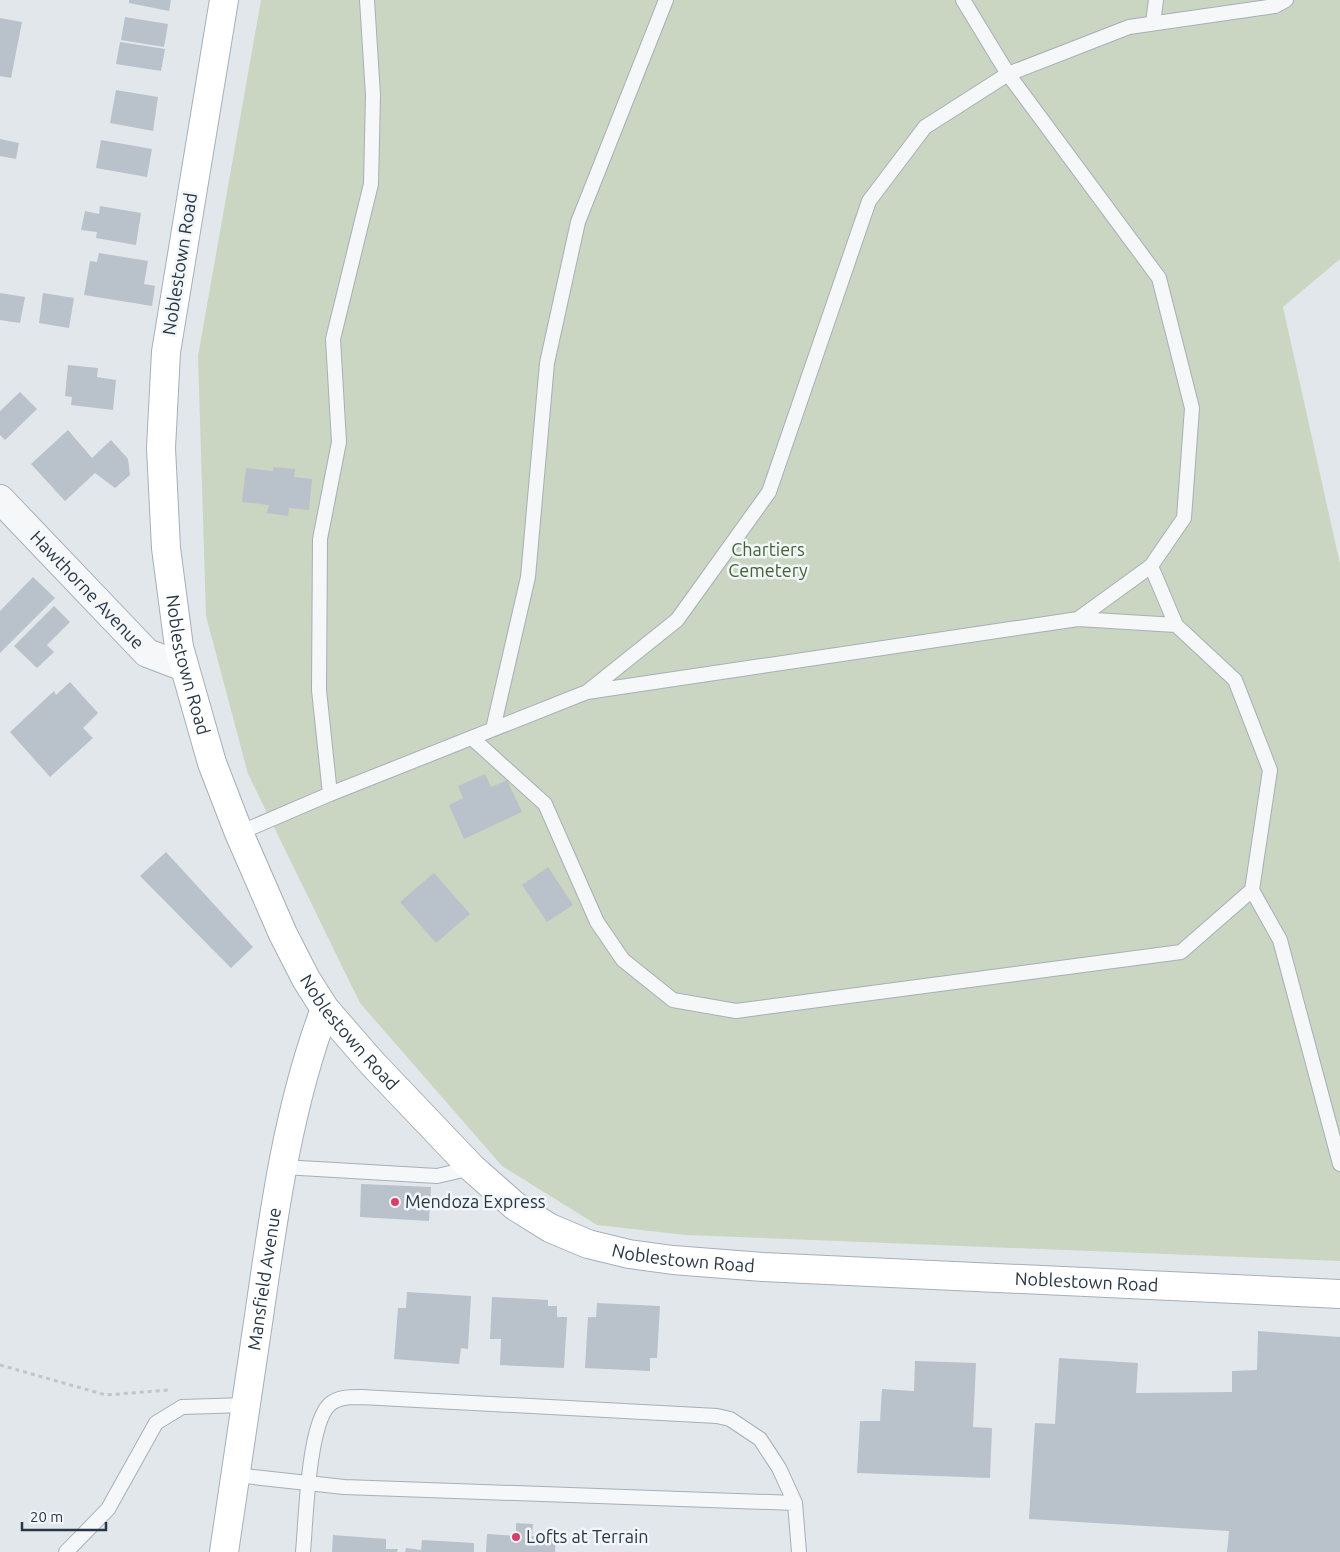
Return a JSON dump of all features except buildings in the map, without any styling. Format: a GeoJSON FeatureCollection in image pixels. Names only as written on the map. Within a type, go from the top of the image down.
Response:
{"type":"FeatureCollection","features":[{"type":"Feature","properties":{"kind":"main road","name":"Noblestown Road"},"geometry":{"type":"LineString","coordinates":[[224,0],[166,352],[161,448],[166,548],[179,647],[212,763],[239,833],[283,934],[324,1009],[372,1063],[472,1168],[515,1206],[550,1228],[588,1244],[629,1254],[673,1260],[763,1267],[1340,1294]]}},
{"type":"Feature","properties":{"kind":"main road","name":"Mansfield Avenue"},"geometry":{"type":"LineString","coordinates":[[224,1552],[283,1167],[302,1079],[324,1009]]}},
{"type":"Feature","properties":{"kind":"street","name":"Hawthorne Avenue"},"geometry":{"type":"LineString","coordinates":[[0,499],[147,653],[184,667]]}},
{"type":"Feature","properties":{"kind":"lane"},"geometry":{"type":"LineString","coordinates":[[330,794],[319,690],[320,539],[339,442],[333,339],[371,184],[373,95],[367,0]]}},
{"type":"Feature","properties":{"kind":"lane"},"geometry":{"type":"LineString","coordinates":[[493,729],[528,577],[547,362],[578,222],[666,0]]}},
{"type":"Feature","properties":{"kind":"lane"},"geometry":{"type":"LineString","coordinates":[[963,0],[1008,74],[1159,278],[1192,408],[1184,518],[1151,566],[1078,619]]}},
{"type":"Feature","properties":{"kind":"lane"},"geometry":{"type":"LineString","coordinates":[[1153,23],[1156,0]]}},
{"type":"Feature","properties":{"kind":"lane"},"geometry":{"type":"LineString","coordinates":[[587,692],[678,620],[770,492],[868,201],[925,127],[1008,74],[1129,27],[1275,6],[1286,0]]}},
{"type":"Feature","properties":{"kind":"lane"},"geometry":{"type":"LineString","coordinates":[[1151,566],[1176,625],[1235,680],[1270,770],[1252,890],[1280,940],[1340,1164]]}},
{"type":"Feature","properties":{"kind":"lane"},"geometry":{"type":"LineString","coordinates":[[239,833],[330,794],[587,692],[1078,619],[1176,625]]}},
{"type":"Feature","properties":{"kind":"lane"},"geometry":{"type":"LineString","coordinates":[[472,738],[545,804],[597,922],[623,960],[673,1000],[736,1011],[1180,952],[1252,890]]}},
{"type":"Feature","properties":{"kind":"lane"},"geometry":{"type":"LineString","coordinates":[[283,1167],[437,1176],[472,1168]]}},
{"type":"Feature","properties":{"kind":"lane"},"geometry":{"type":"LineString","coordinates":[[303,1552],[314,1442],[320,1418],[329,1404],[343,1397],[717,1416],[730,1419],[760,1439],[779,1468],[795,1504],[799,1552]]}},
{"type":"Feature","properties":{"kind":"lane"},"geometry":{"type":"LineString","coordinates":[[66,1552],[108,1509],[156,1423],[182,1407],[246,1405]]}},
{"type":"Feature","properties":{"kind":"lane"},"geometry":{"type":"LineString","coordinates":[[235,1475],[344,1487],[795,1504]]}},
{"type":"Feature","properties":{"kind":"path"},"geometry":{"type":"LineString","coordinates":[[0,1365],[106,1395],[172,1389]]}},
{"type":"Feature","properties":{"kind":"green space","name":"Chartiers Cemetery"},"geometry":{"type":"Polygon","coordinates":[[[261,0],[1340,0],[1340,259],[1283,307],[1340,564],[1340,1261],[686,1235],[597,1225],[502,1166],[360,1003],[248,774],[206,616],[198,356],[261,0]]]}},
{"type":"Feature","properties":{"kind":"place","name":"Mendoza Express"},"geometry":{"type":"Point","coordinates":[395,1202]}},
{"type":"Feature","properties":{"kind":"place","name":"Lofts at Terrain"},"geometry":{"type":"Point","coordinates":[516,1537]}}]}
